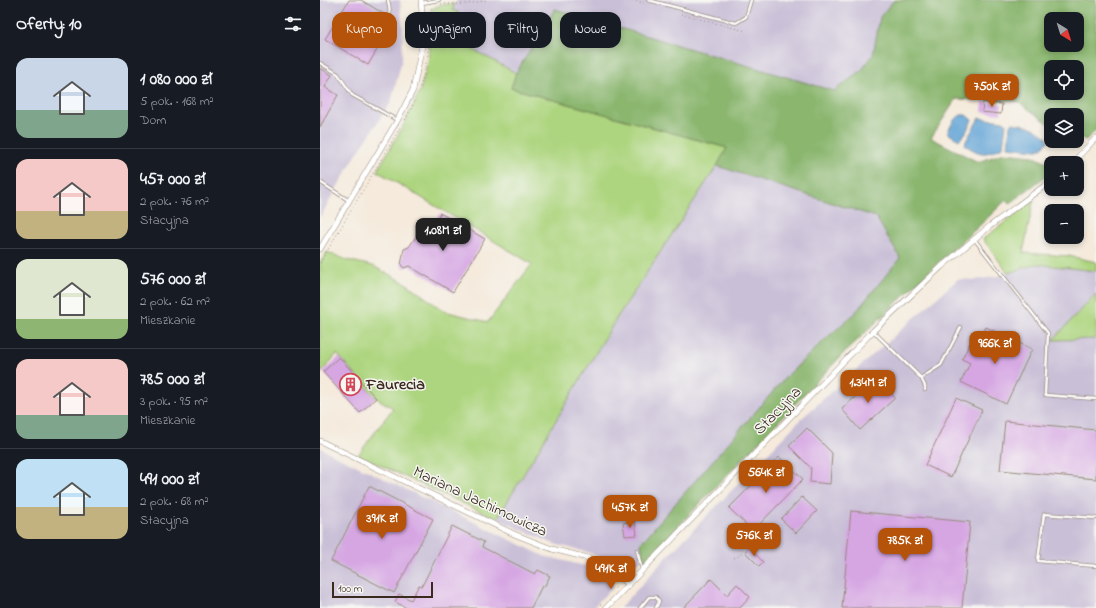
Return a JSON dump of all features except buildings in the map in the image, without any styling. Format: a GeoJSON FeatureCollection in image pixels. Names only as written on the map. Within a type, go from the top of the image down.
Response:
{"type":"FeatureCollection","features":[{"type":"Feature","properties":{"kind":"street"},"geometry":{"type":"LineString","coordinates":[[320,249],[397,121],[413,90],[420,57],[423,26],[421,1]]}},
{"type":"Feature","properties":{"kind":"street"},"geometry":{"type":"LineString","coordinates":[[1079,156],[1096,138]]}},
{"type":"Feature","properties":{"kind":"street","name":"Stacyjna"},"geometry":{"type":"LineString","coordinates":[[606,608],[873,331],[941,268],[990,226],[1044,186]]}},
{"type":"Feature","properties":{"kind":"street","name":"Mariana Jachimowicza"},"geometry":{"type":"LineString","coordinates":[[320,441],[514,534],[552,548],[592,559],[614,571],[629,585]]}},
{"type":"Feature","properties":{"kind":"lane"},"geometry":{"type":"LineString","coordinates":[[388,0],[391,12]]}},
{"type":"Feature","properties":{"kind":"lane"},"geometry":{"type":"LineString","coordinates":[[421,1],[439,0]]}},
{"type":"Feature","properties":{"kind":"lane"},"geometry":{"type":"LineString","coordinates":[[648,0],[736,23],[746,17],[751,0]]}},
{"type":"Feature","properties":{"kind":"lane"},"geometry":{"type":"LineString","coordinates":[[320,63],[338,74],[352,95],[397,121]]}},
{"type":"Feature","properties":{"kind":"lane"},"geometry":{"type":"LineString","coordinates":[[320,182],[349,200]]}},
{"type":"Feature","properties":{"kind":"lane"},"geometry":{"type":"LineString","coordinates":[[975,239],[1048,333],[1045,395],[1096,399]]}},
{"type":"Feature","properties":{"kind":"lane"},"geometry":{"type":"LineString","coordinates":[[921,378],[941,365],[961,327]]}},
{"type":"Feature","properties":{"kind":"lane"},"geometry":{"type":"LineString","coordinates":[[873,331],[921,378],[925,386],[925,390]]}},
{"type":"Feature","properties":{"kind":"lane"},"geometry":{"type":"LineString","coordinates":[[1096,518],[1044,514],[1038,561],[1096,566]]}},
{"type":"Feature","properties":{"kind":"lane"},"geometry":{"type":"LineString","coordinates":[[638,550],[642,570]]}},
{"type":"Feature","properties":{"kind":"lane"},"geometry":{"type":"LineString","coordinates":[[640,608],[649,598],[656,597],[659,601],[656,608]]}},
{"type":"Feature","properties":{"kind":"path"},"geometry":{"type":"LineString","coordinates":[[734,558],[741,555],[741,544]]}},
{"type":"Feature","properties":{"kind":"shaded area"},"geometry":{"type":"Polygon","coordinates":[[[320,0],[400,0],[403,29],[402,60],[391,102],[355,157],[320,217],[320,0]]]}},
{"type":"Feature","properties":{"kind":"shaded area"},"geometry":{"type":"Polygon","coordinates":[[[457,0],[894,0],[880,17],[873,55],[861,71],[834,91],[621,28],[621,12],[565,12],[555,9],[552,14],[552,12],[494,12],[494,48],[531,48],[516,73],[470,48],[486,48],[486,12],[458,12],[452,10],[457,0]]]}},
{"type":"Feature","properties":{"kind":"shaded area"},"geometry":{"type":"Polygon","coordinates":[[[717,166],[876,217],[901,258],[855,313],[819,345],[641,543],[643,559],[640,561],[633,565],[617,564],[587,552],[554,544],[497,519],[618,316],[717,166]]]}},
{"type":"Feature","properties":{"kind":"shaded area"},"geometry":{"type":"Polygon","coordinates":[[[1036,264],[1096,271],[1096,294],[1053,340],[1096,339],[1096,608],[620,608],[665,559],[801,419],[958,279],[975,280],[999,276],[1036,264]]]}},
{"type":"Feature","properties":{"kind":"shaded area"},"geometry":{"type":"Polygon","coordinates":[[[320,448],[544,556],[594,568],[614,586],[592,608],[320,608],[320,448]]]}},
{"type":"Feature","properties":{"kind":"green space"},"geometry":{"type":"Polygon","coordinates":[[[894,0],[1096,0],[1096,130],[1086,140],[1084,139],[1084,108],[1044,108],[1044,120],[1017,101],[956,99],[931,138],[978,162],[1004,153],[1033,156],[1044,162],[1044,177],[1009,204],[1006,200],[842,355],[645,561],[643,559],[641,543],[784,379],[855,313],[900,258],[876,217],[717,166],[727,148],[511,88],[516,73],[531,48],[552,48],[552,14],[555,9],[565,12],[560,12],[560,48],[621,48],[621,28],[834,91],[861,71],[873,55],[880,17],[894,0]]]}},
{"type":"Feature","properties":{"kind":"green space"},"geometry":{"type":"Polygon","coordinates":[[[444,4],[454,4],[453,10],[458,12],[430,12],[434,7],[444,4]]]}},
{"type":"Feature","properties":{"kind":"green space"},"geometry":{"type":"Polygon","coordinates":[[[429,48],[470,48],[516,73],[511,88],[727,148],[717,166],[618,316],[497,519],[358,455],[393,408],[376,398],[337,354],[320,374],[320,263],[327,252],[347,260],[373,266],[407,284],[444,311],[488,322],[532,264],[377,171],[403,126],[420,91],[428,62],[429,48]]]}},
{"type":"Feature","properties":{"kind":"green space"},"geometry":{"type":"Polygon","coordinates":[[[1034,198],[1023,253],[1069,256],[1096,262],[1096,271],[1036,264],[1008,273],[983,239],[1034,198]]]}},
{"type":"Feature","properties":{"kind":"green space"},"geometry":{"type":"Polygon","coordinates":[[[1096,294],[1096,339],[1053,340],[1096,294]]]}},
{"type":"Feature","properties":{"kind":"water"},"geometry":{"type":"Polygon","coordinates":[[[961,115],[966,115],[972,120],[965,134],[959,140],[949,134],[948,131],[954,120],[961,115]]]}},
{"type":"Feature","properties":{"kind":"water"},"geometry":{"type":"Polygon","coordinates":[[[979,118],[1003,121],[1006,123],[1003,147],[992,152],[980,153],[965,145],[979,118]]]}},
{"type":"Feature","properties":{"kind":"water"},"geometry":{"type":"Polygon","coordinates":[[[1013,123],[1028,126],[1041,132],[1044,135],[1044,146],[1039,150],[1008,147],[1010,125],[1013,123]]]}},
{"type":"Feature","properties":{"kind":"place","name":"Faurecia"},"geometry":{"type":"Point","coordinates":[350,385]}}]}
